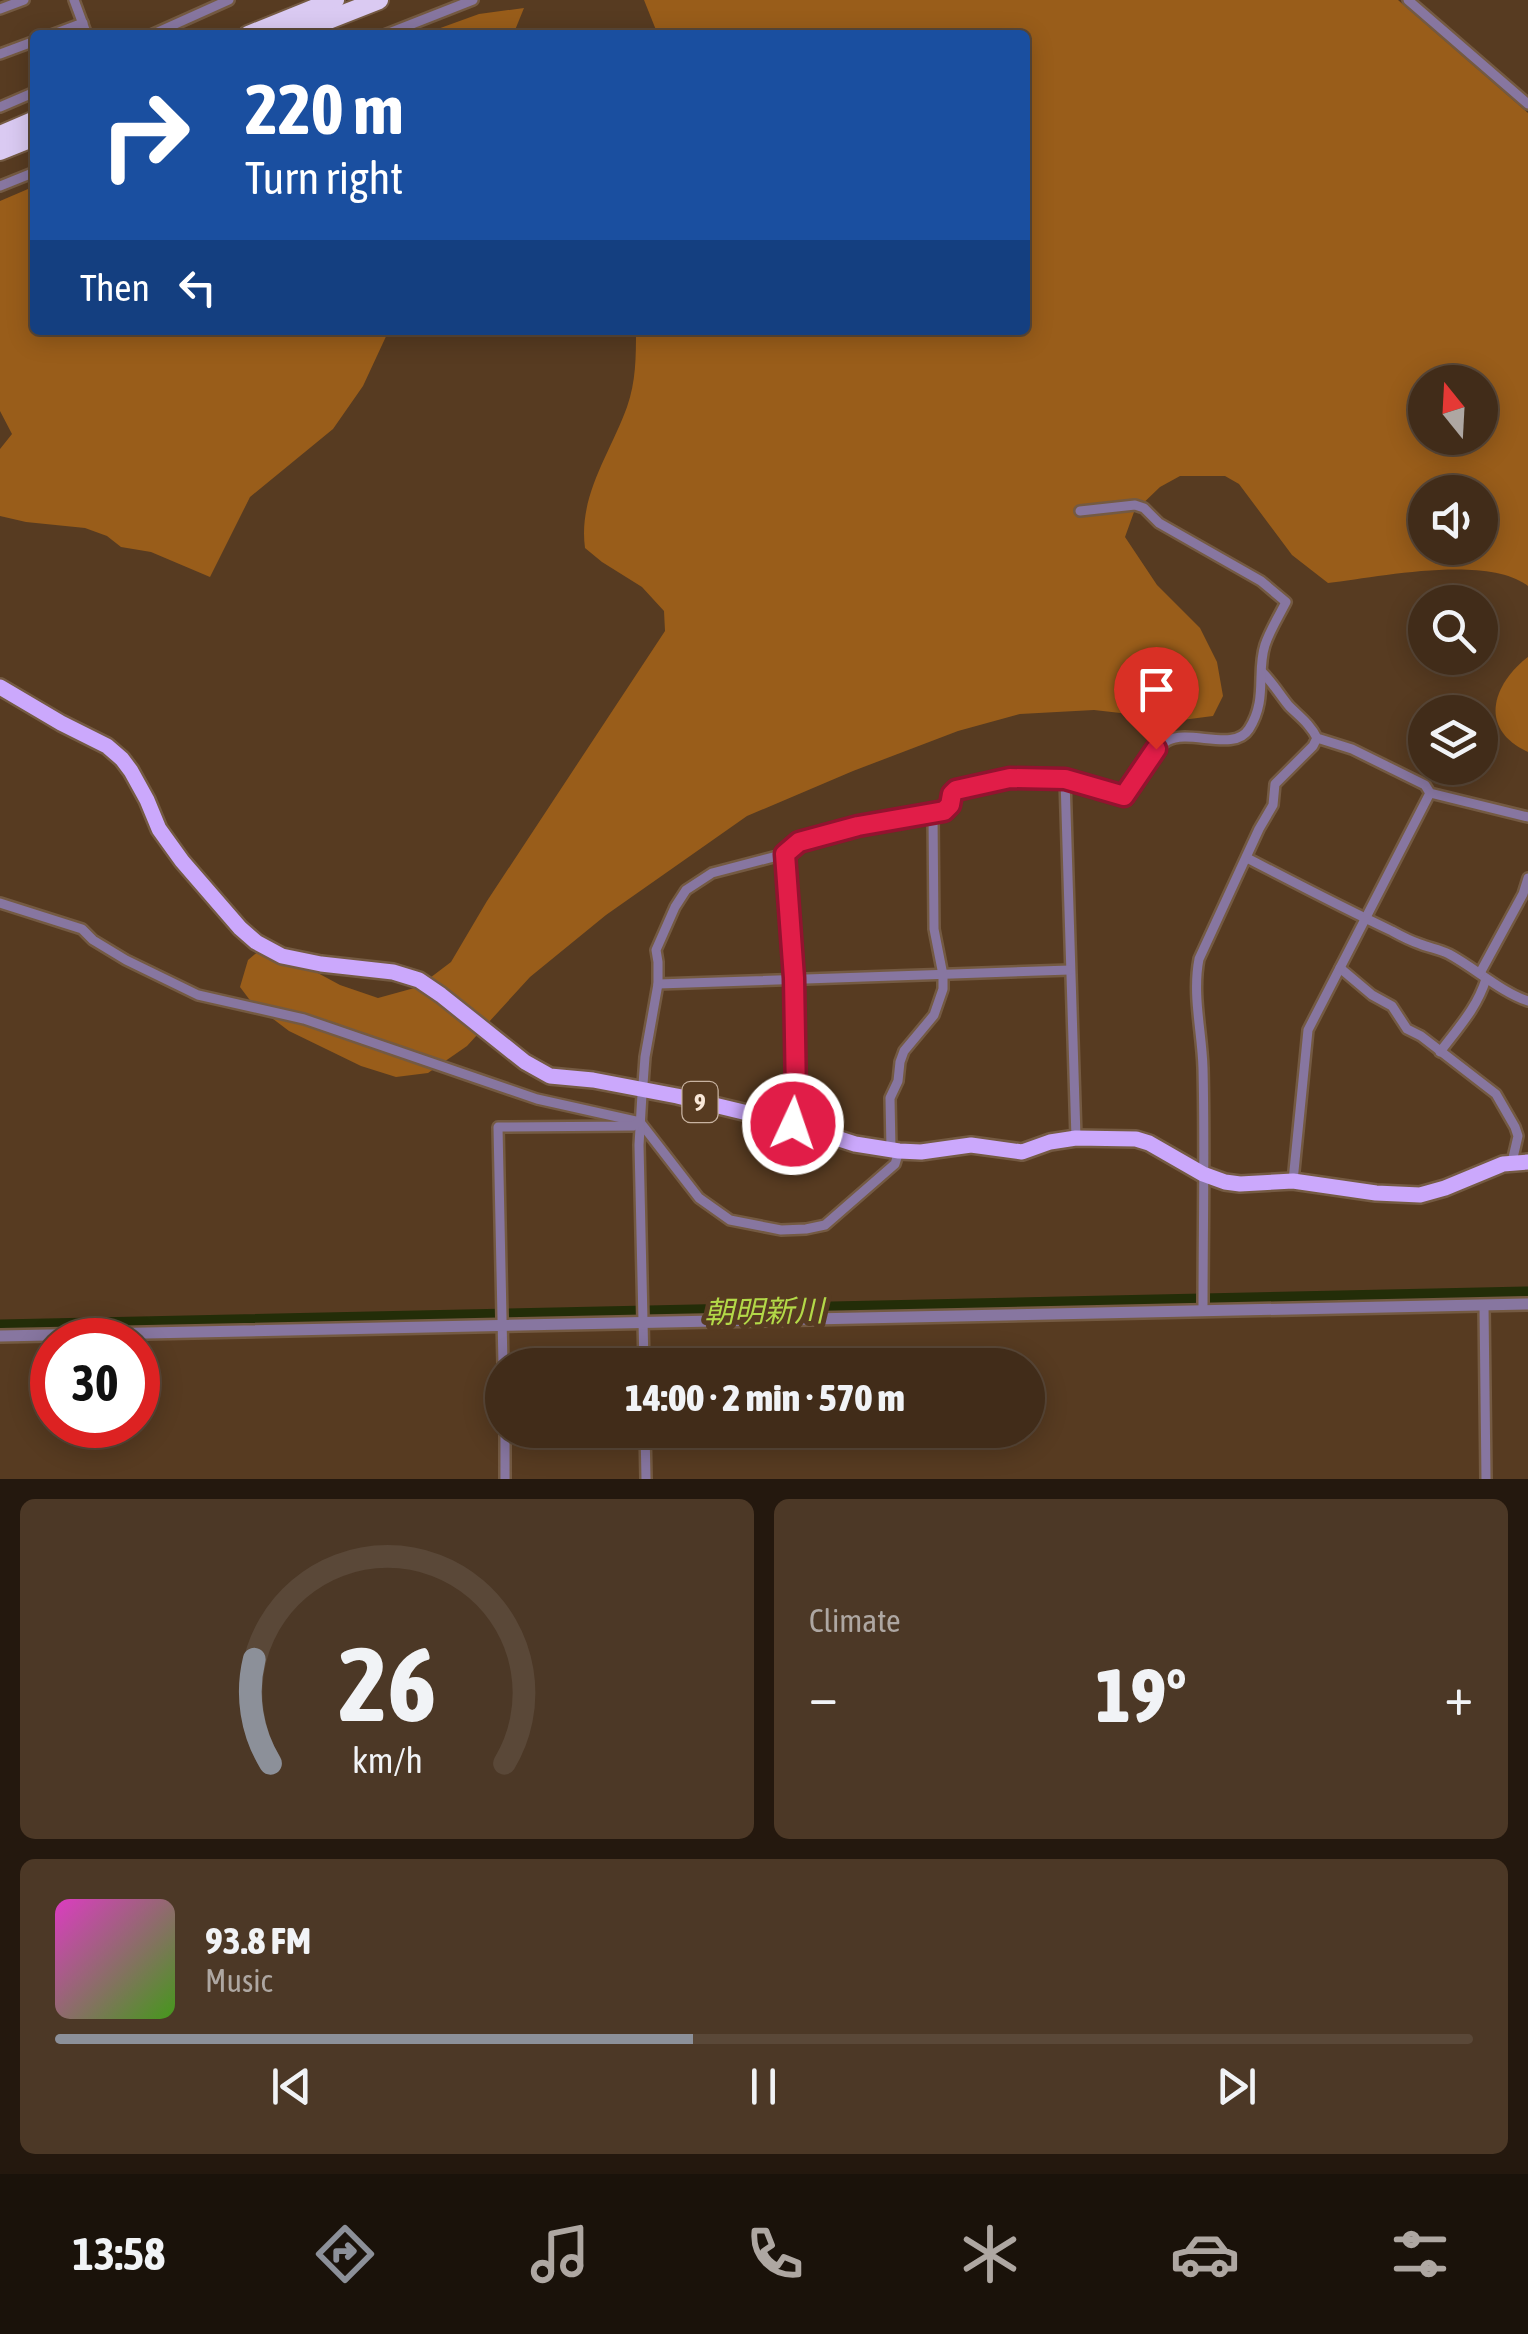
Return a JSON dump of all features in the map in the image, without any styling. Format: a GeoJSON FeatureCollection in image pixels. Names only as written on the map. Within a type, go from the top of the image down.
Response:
{"type":"FeatureCollection","features":[{"type":"Feature","properties":{"kind":"highway"},"geometry":{"type":"LineString","coordinates":[[260,30],[335,0]]}},
{"type":"Feature","properties":{"kind":"highway"},"geometry":{"type":"LineString","coordinates":[[303,30],[379,0]]}},
{"type":"Feature","properties":{"kind":"highway"},"geometry":{"type":"LineString","coordinates":[[0,135],[30,122]]}},
{"type":"Feature","properties":{"kind":"highway"},"geometry":{"type":"LineString","coordinates":[[0,151],[30,138]]}},
{"type":"Feature","properties":{"kind":"main road","name":"9"},"geometry":{"type":"LineString","coordinates":[[0,687],[122,758],[170,845],[256,942],[282,956],[393,972],[419,980],[525,1062],[550,1076],[677,1096],[793,1124],[854,1144],[895,1150],[921,1152],[972,1145],[1022,1152],[1076,1138],[1136,1139],[1203,1174],[1240,1184],[1293,1181],[1376,1193],[1420,1194],[1520,1162]]}},
{"type":"Feature","properties":{"kind":"street"},"geometry":{"type":"LineString","coordinates":[[0,9],[24,0]]}},
{"type":"Feature","properties":{"kind":"street"},"geometry":{"type":"LineString","coordinates":[[74,0],[85,30]]}},
{"type":"Feature","properties":{"kind":"street"},"geometry":{"type":"LineString","coordinates":[[162,30],[229,0]]}},
{"type":"Feature","properties":{"kind":"street"},"geometry":{"type":"LineString","coordinates":[[397,30],[473,0]]}},
{"type":"Feature","properties":{"kind":"street"},"geometry":{"type":"LineString","coordinates":[[1408,0],[1528,104]]}},
{"type":"Feature","properties":{"kind":"street"},"geometry":{"type":"LineString","coordinates":[[64,30],[83,23]]}},
{"type":"Feature","properties":{"kind":"street"},"geometry":{"type":"LineString","coordinates":[[0,54],[30,43]]}},
{"type":"Feature","properties":{"kind":"street"},"geometry":{"type":"LineString","coordinates":[[0,106],[30,94]]}},
{"type":"Feature","properties":{"kind":"street"},"geometry":{"type":"LineString","coordinates":[[0,186],[30,174]]}},
{"type":"Feature","properties":{"kind":"street"},"geometry":{"type":"LineString","coordinates":[[643,1348],[640,1122],[645,1057],[658,984],[658,943],[686,890],[712,872],[785,854],[799,842],[858,826],[944,811],[956,790],[1010,778],[1065,779],[1124,796],[1156,749],[1166,741],[1180,736],[1232,739],[1248,732],[1262,698],[1264,647],[1286,602],[1261,582],[1159,523],[1144,508],[1136,505],[1080,511]]}},
{"type":"Feature","properties":{"kind":"street"},"geometry":{"type":"LineString","coordinates":[[1262,676],[1277,686],[1317,738],[1352,748],[1425,785],[1430,792],[1528,817]]}},
{"type":"Feature","properties":{"kind":"street"},"geometry":{"type":"LineString","coordinates":[[1203,1305],[1203,1050],[1196,977],[1200,959],[1273,805],[1275,784],[1317,738]]}},
{"type":"Feature","properties":{"kind":"street"},"geometry":{"type":"LineString","coordinates":[[1065,779],[1076,1138]]}},
{"type":"Feature","properties":{"kind":"street"},"geometry":{"type":"LineString","coordinates":[[1293,1181],[1308,1030],[1430,792]]}},
{"type":"Feature","properties":{"kind":"street"},"geometry":{"type":"LineString","coordinates":[[0,902],[82,929],[126,960],[198,995],[304,1019],[537,1099],[640,1122],[699,1198],[730,1220],[782,1230],[806,1230],[825,1224],[895,1164],[890,1098],[904,1052],[934,1015],[943,989],[934,929],[933,814]]}},
{"type":"Feature","properties":{"kind":"street"},"geometry":{"type":"LineString","coordinates":[[785,854],[794,978],[793,1124]]}},
{"type":"Feature","properties":{"kind":"street"},"geometry":{"type":"LineString","coordinates":[[1247,858],[1422,946],[1446,952],[1528,1001]]}},
{"type":"Feature","properties":{"kind":"street"},"geometry":{"type":"LineString","coordinates":[[1440,1052],[1480,998],[1483,976],[1526,894],[1528,878]]}},
{"type":"Feature","properties":{"kind":"street"},"geometry":{"type":"LineString","coordinates":[[1340,968],[1392,1006],[1407,1030],[1421,1036],[1496,1094],[1515,1127],[1520,1162]]}},
{"type":"Feature","properties":{"kind":"street"},"geometry":{"type":"LineString","coordinates":[[658,984],[1070,970]]}},
{"type":"Feature","properties":{"kind":"street"},"geometry":{"type":"LineString","coordinates":[[643,1086],[677,1096]]}},
{"type":"Feature","properties":{"kind":"street"},"geometry":{"type":"LineString","coordinates":[[504,1348],[498,1128],[633,1126],[640,1122]]}},
{"type":"Feature","properties":{"kind":"street"},"geometry":{"type":"LineString","coordinates":[[0,1336],[642,1316],[1063,1315],[1203,1305],[1528,1304]]}},
{"type":"Feature","properties":{"kind":"street"},"geometry":{"type":"LineString","coordinates":[[1484,1305],[1486,1479]]}},
{"type":"Feature","properties":{"kind":"street"},"geometry":{"type":"LineString","coordinates":[[504,1448],[505,1479]]}},
{"type":"Feature","properties":{"kind":"street"},"geometry":{"type":"LineString","coordinates":[[645,1448],[646,1479]]}},
{"type":"Feature","properties":{"kind":"shaded area"},"geometry":{"type":"Polygon","coordinates":[[[644,0],[1398,0],[1528,113],[1528,586],[1510,576],[1460,569],[1328,583],[1292,555],[1239,484],[1225,476],[1180,476],[1160,487],[1134,512],[1125,537],[1157,585],[1200,628],[1217,662],[1223,696],[1213,716],[1182,720],[1094,710],[1020,714],[958,731],[853,771],[747,816],[606,915],[530,977],[467,1046],[428,1073],[396,1077],[361,1066],[289,1031],[252,1003],[240,987],[248,960],[266,945],[340,985],[378,998],[418,987],[451,962],[665,631],[664,611],[642,587],[585,548],[584,529],[591,493],[632,388],[636,335],[1030,335],[1030,30],[656,30],[644,0]]]}},
{"type":"Feature","properties":{"kind":"shaded area"},"geometry":{"type":"Polygon","coordinates":[[[524,8],[515,30],[435,30],[479,14],[524,8]]]}},
{"type":"Feature","properties":{"kind":"shaded area"},"geometry":{"type":"Polygon","coordinates":[[[30,188],[30,335],[387,335],[363,386],[333,429],[250,497],[210,577],[151,552],[121,547],[107,536],[85,528],[0,516],[0,449],[12,434],[0,411],[0,201],[30,188]]]}},
{"type":"Feature","properties":{"kind":"shaded area"},"geometry":{"type":"Polygon","coordinates":[[[1528,657],[1528,752],[1512,742],[1498,721],[1499,693],[1528,657]]]}},
{"type":"Feature","properties":{"kind":"waterway","name":"朝明新川"},"geometry":{"type":"LineString","coordinates":[[0,1327],[1528,1294]]}},
{"type":"Feature","properties":{"kind":"route"},"geometry":{"type":"LineString","coordinates":[[793,1124],[794,978],[785,854],[799,842],[858,826],[944,811],[956,790],[1010,778],[1078,781],[1124,796],[1156,749]]}}]}
